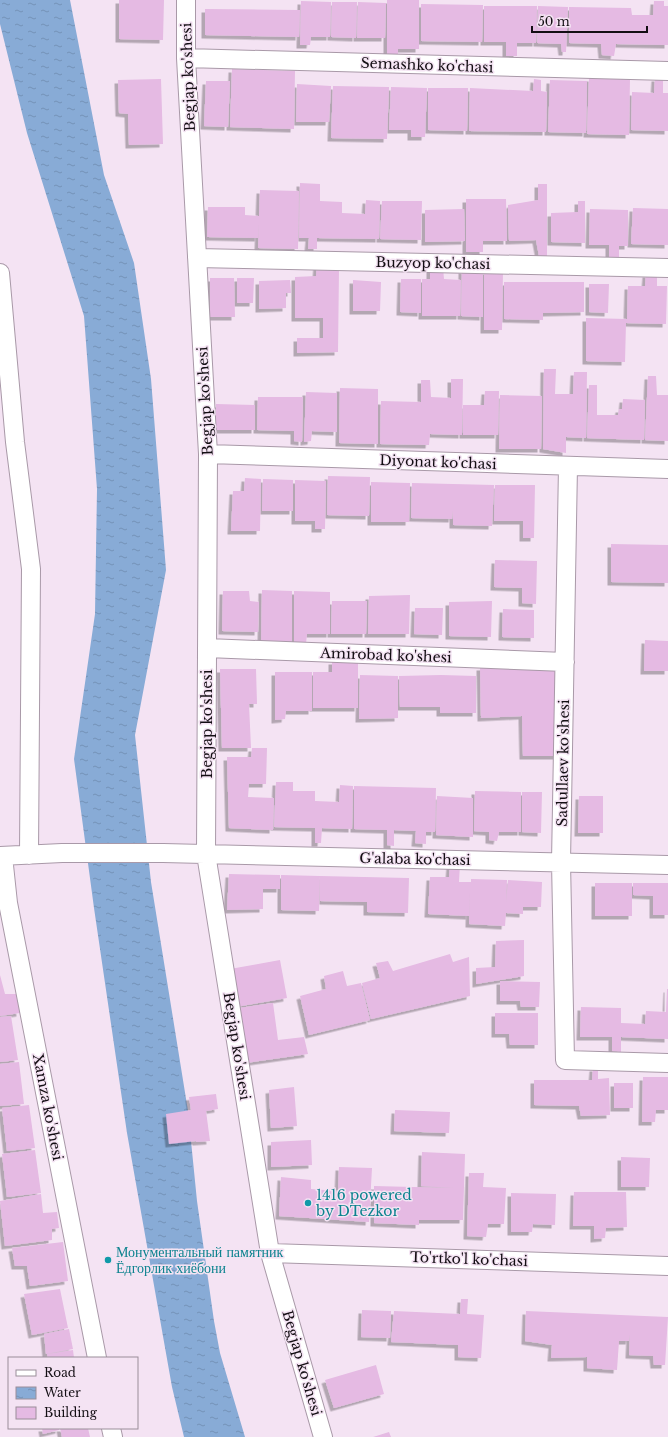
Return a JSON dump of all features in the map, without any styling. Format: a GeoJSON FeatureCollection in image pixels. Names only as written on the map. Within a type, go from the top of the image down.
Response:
{"type":"FeatureCollection","features":[{"type":"Feature","properties":{"kind":"street","name":"Begjap ko'shesi"},"geometry":{"type":"LineString","coordinates":[[186,0],[186,58],[208,454],[206,854],[270,1253],[323,1437]]}},
{"type":"Feature","properties":{"kind":"street","name":"Semashko ko'chasi"},"geometry":{"type":"LineString","coordinates":[[186,58],[668,71]]}},
{"type":"Feature","properties":{"kind":"street","name":"Buzyop ko'chasi"},"geometry":{"type":"LineString","coordinates":[[197,258],[668,268]]}},
{"type":"Feature","properties":{"kind":"street"},"geometry":{"type":"LineString","coordinates":[[0,273],[15,442],[31,569],[29,855]]}},
{"type":"Feature","properties":{"kind":"street","name":"Diyonat ko'chasi"},"geometry":{"type":"LineString","coordinates":[[208,454],[668,469]]}},
{"type":"Feature","properties":{"kind":"street","name":"Sadullaev ko'shesi"},"geometry":{"type":"LineString","coordinates":[[568,466],[562,862],[565,1060],[668,1063]]}},
{"type":"Feature","properties":{"kind":"street","name":"Amirobad ko'shesi"},"geometry":{"type":"LineString","coordinates":[[207,648],[565,662]]}},
{"type":"Feature","properties":{"kind":"street","name":"G'alaba ko'chasi"},"geometry":{"type":"LineString","coordinates":[[1,856],[62,853],[163,853],[668,865]]}},
{"type":"Feature","properties":{"kind":"street","name":"Xamza ko'shesi"},"geometry":{"type":"LineString","coordinates":[[1,856],[8,903],[97,1357]]}},
{"type":"Feature","properties":{"kind":"street","name":"To'rtko'l ko'chasi"},"geometry":{"type":"LineString","coordinates":[[270,1253],[668,1266]]}},
{"type":"Feature","properties":{"kind":"water"},"geometry":{"type":"Polygon","coordinates":[[[0,0],[70,0],[104,175],[134,263],[151,379],[166,570],[135,735],[151,882],[188,1111],[197,1201],[214,1321],[220,1353],[245,1437],[184,1437],[172,1387],[127,1133],[74,759],[95,614],[97,489],[84,316],[27,133],[0,24],[0,0]]]}},
{"type":"Feature","properties":{"kind":"building"},"geometry":{"type":"Polygon","coordinates":[[[119,0],[164,0],[163,40],[119,39],[119,0]]]}},
{"type":"Feature","properties":{"kind":"building"},"geometry":{"type":"Polygon","coordinates":[[[387,0],[419,0],[419,49],[398,49],[398,54],[387,54],[387,0]]]}},
{"type":"Feature","properties":{"kind":"building"},"geometry":{"type":"Polygon","coordinates":[[[301,1],[331,2],[330,37],[311,37],[310,45],[300,45],[301,1]]]}},
{"type":"Feature","properties":{"kind":"building"},"geometry":{"type":"Polygon","coordinates":[[[654,1],[664,1],[664,6],[668,6],[668,45],[616,44],[614,56],[602,55],[601,44],[569,43],[569,7],[631,8],[632,15],[653,15],[654,1]]]}},
{"type":"Feature","properties":{"kind":"building"},"geometry":{"type":"Polygon","coordinates":[[[332,2],[357,2],[356,38],[331,37],[332,2]]]}},
{"type":"Feature","properties":{"kind":"building"},"geometry":{"type":"Polygon","coordinates":[[[358,2],[386,3],[385,38],[357,38],[358,2]]]}},
{"type":"Feature","properties":{"kind":"building"},"geometry":{"type":"Polygon","coordinates":[[[421,4],[483,5],[482,42],[421,41],[421,4]]]}},
{"type":"Feature","properties":{"kind":"building"},"geometry":{"type":"Polygon","coordinates":[[[484,6],[537,6],[536,43],[517,43],[517,56],[506,56],[506,42],[484,42],[484,6]]]}},
{"type":"Feature","properties":{"kind":"building"},"geometry":{"type":"Polygon","coordinates":[[[538,6],[568,7],[566,52],[562,52],[561,44],[537,43],[538,6]]]}},
{"type":"Feature","properties":{"kind":"building"},"geometry":{"type":"Polygon","coordinates":[[[205,9],[300,10],[299,37],[205,35],[205,9]]]}},
{"type":"Feature","properties":{"kind":"building"},"geometry":{"type":"Polygon","coordinates":[[[232,69],[295,71],[294,129],[230,127],[232,69]]]}},
{"type":"Feature","properties":{"kind":"building"},"geometry":{"type":"Polygon","coordinates":[[[589,78],[630,79],[629,135],[587,134],[589,78]]]}},
{"type":"Feature","properties":{"kind":"building"},"geometry":{"type":"Polygon","coordinates":[[[655,78],[663,78],[663,93],[668,93],[668,131],[631,130],[632,92],[654,93],[655,78]]]}},
{"type":"Feature","properties":{"kind":"building"},"geometry":{"type":"Polygon","coordinates":[[[161,79],[163,144],[129,145],[128,114],[119,113],[118,80],[161,79]]]}},
{"type":"Feature","properties":{"kind":"building"},"geometry":{"type":"Polygon","coordinates":[[[534,79],[541,80],[541,91],[547,92],[546,132],[469,131],[470,88],[533,91],[534,79]]]}},
{"type":"Feature","properties":{"kind":"building"},"geometry":{"type":"Polygon","coordinates":[[[550,80],[587,81],[586,133],[548,132],[550,80]]]}},
{"type":"Feature","properties":{"kind":"building"},"geometry":{"type":"Polygon","coordinates":[[[206,81],[230,81],[228,127],[204,126],[206,81]]]}},
{"type":"Feature","properties":{"kind":"building"},"geometry":{"type":"Polygon","coordinates":[[[297,84],[331,86],[329,122],[296,122],[297,84]]]}},
{"type":"Feature","properties":{"kind":"building"},"geometry":{"type":"Polygon","coordinates":[[[333,86],[389,87],[387,139],[331,138],[333,86]]]}},
{"type":"Feature","properties":{"kind":"building"},"geometry":{"type":"Polygon","coordinates":[[[391,87],[427,88],[425,137],[411,137],[411,130],[389,130],[391,87]]]}},
{"type":"Feature","properties":{"kind":"building"},"geometry":{"type":"Polygon","coordinates":[[[428,88],[468,88],[467,131],[428,130],[428,88]]]}},
{"type":"Feature","properties":{"kind":"building"},"geometry":{"type":"Polygon","coordinates":[[[300,183],[320,184],[320,201],[342,202],[342,213],[365,214],[366,200],[380,201],[379,239],[317,238],[317,249],[308,249],[309,238],[299,238],[300,183]]]}},
{"type":"Feature","properties":{"kind":"building"},"geometry":{"type":"Polygon","coordinates":[[[538,184],[547,184],[547,257],[539,256],[536,240],[509,241],[508,205],[538,200],[538,184]]]}},
{"type":"Feature","properties":{"kind":"building"},"geometry":{"type":"Polygon","coordinates":[[[260,190],[299,191],[298,249],[258,248],[259,224],[258,238],[207,237],[208,207],[245,207],[245,215],[259,216],[260,190]]]}},
{"type":"Feature","properties":{"kind":"building"},"geometry":{"type":"Polygon","coordinates":[[[466,199],[506,199],[507,241],[483,241],[483,252],[466,252],[466,199]]]}},
{"type":"Feature","properties":{"kind":"building"},"geometry":{"type":"Polygon","coordinates":[[[382,201],[422,201],[421,240],[380,239],[382,201]]]}},
{"type":"Feature","properties":{"kind":"building"},"geometry":{"type":"Polygon","coordinates":[[[578,201],[585,201],[585,243],[551,242],[551,213],[578,212],[578,201]]]}},
{"type":"Feature","properties":{"kind":"building"},"geometry":{"type":"Polygon","coordinates":[[[633,208],[668,209],[668,245],[631,244],[633,208]]]}},
{"type":"Feature","properties":{"kind":"building"},"geometry":{"type":"Polygon","coordinates":[[[464,209],[465,241],[425,242],[425,210],[464,209]]]}},
{"type":"Feature","properties":{"kind":"building"},"geometry":{"type":"Polygon","coordinates":[[[590,209],[628,210],[628,246],[619,246],[619,257],[609,257],[609,245],[589,245],[590,209]]]}},
{"type":"Feature","properties":{"kind":"building"},"geometry":{"type":"Polygon","coordinates":[[[317,263],[339,269],[338,352],[297,353],[297,338],[323,338],[323,318],[295,318],[295,277],[316,276],[317,263]]]}},
{"type":"Feature","properties":{"kind":"building"},"geometry":{"type":"Polygon","coordinates":[[[430,268],[443,268],[444,279],[461,280],[460,316],[422,316],[422,279],[430,279],[430,268]]]}},
{"type":"Feature","properties":{"kind":"building"},"geometry":{"type":"Polygon","coordinates":[[[462,270],[483,271],[483,317],[461,316],[462,270]]]}},
{"type":"Feature","properties":{"kind":"building"},"geometry":{"type":"Polygon","coordinates":[[[484,271],[503,271],[502,330],[484,330],[484,271]]]}},
{"type":"Feature","properties":{"kind":"building"},"geometry":{"type":"Polygon","coordinates":[[[646,274],[657,274],[657,286],[667,286],[666,324],[626,323],[625,362],[586,361],[586,318],[627,319],[628,286],[645,286],[646,274]]]}},
{"type":"Feature","properties":{"kind":"building"},"geometry":{"type":"Polygon","coordinates":[[[210,278],[234,278],[235,317],[210,317],[210,278]]]}},
{"type":"Feature","properties":{"kind":"building"},"geometry":{"type":"Polygon","coordinates":[[[237,278],[254,278],[253,303],[237,303],[237,278]]]}},
{"type":"Feature","properties":{"kind":"building"},"geometry":{"type":"Polygon","coordinates":[[[401,279],[421,279],[421,313],[400,312],[401,279]]]}},
{"type":"Feature","properties":{"kind":"building"},"geometry":{"type":"Polygon","coordinates":[[[290,280],[291,293],[286,293],[286,308],[259,309],[259,281],[290,280]]]}},
{"type":"Feature","properties":{"kind":"building"},"geometry":{"type":"Polygon","coordinates":[[[353,280],[381,282],[380,311],[353,311],[353,280]]]}},
{"type":"Feature","properties":{"kind":"building"},"geometry":{"type":"Polygon","coordinates":[[[504,282],[584,282],[584,312],[543,313],[543,320],[504,319],[504,282]]]}},
{"type":"Feature","properties":{"kind":"building"},"geometry":{"type":"Polygon","coordinates":[[[589,284],[609,284],[608,313],[589,312],[589,284]]]}},
{"type":"Feature","properties":{"kind":"building"},"geometry":{"type":"Polygon","coordinates":[[[544,369],[556,369],[555,394],[573,394],[574,372],[587,372],[586,438],[566,437],[566,453],[543,449],[544,369]]]}},
{"type":"Feature","properties":{"kind":"building"},"geometry":{"type":"Polygon","coordinates":[[[648,376],[656,376],[657,395],[668,395],[668,441],[645,440],[648,376]]]}},
{"type":"Feature","properties":{"kind":"building"},"geometry":{"type":"Polygon","coordinates":[[[451,379],[463,379],[462,435],[430,434],[429,445],[380,444],[381,401],[421,402],[421,380],[430,380],[431,397],[451,398],[451,379]]]}},
{"type":"Feature","properties":{"kind":"building"},"geometry":{"type":"Polygon","coordinates":[[[589,385],[597,385],[597,415],[618,415],[619,409],[622,409],[623,399],[645,400],[644,440],[587,438],[589,385]]]}},
{"type":"Feature","properties":{"kind":"building"},"geometry":{"type":"Polygon","coordinates":[[[340,388],[378,389],[378,444],[339,443],[340,388]]]}},
{"type":"Feature","properties":{"kind":"building"},"geometry":{"type":"Polygon","coordinates":[[[485,391],[499,391],[498,435],[463,435],[463,405],[484,405],[485,391]]]}},
{"type":"Feature","properties":{"kind":"building"},"geometry":{"type":"Polygon","coordinates":[[[306,392],[337,393],[337,432],[312,431],[311,441],[304,442],[306,392]]]}},
{"type":"Feature","properties":{"kind":"building"},"geometry":{"type":"Polygon","coordinates":[[[500,395],[542,396],[541,449],[499,449],[500,395]]]}},
{"type":"Feature","properties":{"kind":"building"},"geometry":{"type":"Polygon","coordinates":[[[258,397],[303,397],[302,442],[294,441],[294,431],[257,430],[258,397]]]}},
{"type":"Feature","properties":{"kind":"building"},"geometry":{"type":"Polygon","coordinates":[[[216,404],[255,405],[255,430],[216,430],[216,404]]]}},
{"type":"Feature","properties":{"kind":"building"},"geometry":{"type":"Polygon","coordinates":[[[328,476],[370,477],[369,516],[327,515],[328,476]]]}},
{"type":"Feature","properties":{"kind":"building"},"geometry":{"type":"Polygon","coordinates":[[[245,478],[261,479],[260,531],[231,531],[233,491],[244,491],[245,478]]]}},
{"type":"Feature","properties":{"kind":"building"},"geometry":{"type":"Polygon","coordinates":[[[263,479],[293,480],[293,511],[262,511],[263,479]]]}},
{"type":"Feature","properties":{"kind":"building"},"geometry":{"type":"Polygon","coordinates":[[[295,480],[326,481],[325,529],[315,529],[315,521],[295,521],[295,480]]]}},
{"type":"Feature","properties":{"kind":"building"},"geometry":{"type":"Polygon","coordinates":[[[371,482],[410,483],[409,522],[371,522],[371,482]]]}},
{"type":"Feature","properties":{"kind":"building"},"geometry":{"type":"Polygon","coordinates":[[[412,483],[494,485],[492,526],[453,525],[453,511],[452,519],[411,518],[412,483]]]}},
{"type":"Feature","properties":{"kind":"building"},"geometry":{"type":"Polygon","coordinates":[[[495,485],[535,485],[534,538],[523,538],[523,521],[494,521],[495,485]]]}},
{"type":"Feature","properties":{"kind":"building"},"geometry":{"type":"Polygon","coordinates":[[[611,544],[668,545],[668,583],[611,582],[611,544]]]}},
{"type":"Feature","properties":{"kind":"building"},"geometry":{"type":"Polygon","coordinates":[[[495,560],[537,561],[536,604],[522,603],[522,588],[494,587],[495,560]]]}},
{"type":"Feature","properties":{"kind":"building"},"geometry":{"type":"Polygon","coordinates":[[[262,590],[292,591],[292,644],[261,643],[262,590]]]}},
{"type":"Feature","properties":{"kind":"building"},"geometry":{"type":"Polygon","coordinates":[[[223,591],[249,591],[250,601],[259,602],[258,632],[222,631],[223,591]]]}},
{"type":"Feature","properties":{"kind":"building"},"geometry":{"type":"Polygon","coordinates":[[[294,591],[330,592],[330,634],[307,634],[306,644],[294,644],[294,591]]]}},
{"type":"Feature","properties":{"kind":"building"},"geometry":{"type":"Polygon","coordinates":[[[410,595],[409,634],[368,634],[369,596],[410,595]]]}},
{"type":"Feature","properties":{"kind":"building"},"geometry":{"type":"Polygon","coordinates":[[[332,601],[367,601],[366,634],[331,634],[332,601]]]}},
{"type":"Feature","properties":{"kind":"building"},"geometry":{"type":"Polygon","coordinates":[[[492,601],[491,637],[449,636],[449,602],[492,601]]]}},
{"type":"Feature","properties":{"kind":"building"},"geometry":{"type":"Polygon","coordinates":[[[415,608],[443,608],[442,635],[414,634],[415,608]]]}},
{"type":"Feature","properties":{"kind":"building"},"geometry":{"type":"Polygon","coordinates":[[[503,609],[534,610],[534,638],[502,637],[503,609]]]}},
{"type":"Feature","properties":{"kind":"building"},"geometry":{"type":"Polygon","coordinates":[[[645,640],[668,641],[668,671],[644,671],[645,640]]]}},
{"type":"Feature","properties":{"kind":"building"},"geometry":{"type":"Polygon","coordinates":[[[332,661],[358,661],[358,708],[313,708],[313,672],[332,672],[332,661]]]}},
{"type":"Feature","properties":{"kind":"building"},"geometry":{"type":"Polygon","coordinates":[[[555,664],[557,756],[523,756],[522,716],[481,718],[480,667],[555,664]]]}},
{"type":"Feature","properties":{"kind":"building"},"geometry":{"type":"Polygon","coordinates":[[[220,669],[256,669],[257,704],[249,704],[251,748],[222,748],[220,669]]]}},
{"type":"Feature","properties":{"kind":"building"},"geometry":{"type":"Polygon","coordinates":[[[275,672],[312,672],[312,711],[286,711],[285,719],[275,720],[275,672]]]}},
{"type":"Feature","properties":{"kind":"building"},"geometry":{"type":"Polygon","coordinates":[[[360,675],[398,676],[398,718],[359,719],[360,675]]]}},
{"type":"Feature","properties":{"kind":"building"},"geometry":{"type":"Polygon","coordinates":[[[399,676],[476,676],[476,713],[440,713],[440,707],[400,707],[399,676]]]}},
{"type":"Feature","properties":{"kind":"building"},"geometry":{"type":"Polygon","coordinates":[[[252,748],[267,748],[266,784],[249,784],[248,797],[274,798],[273,830],[229,828],[227,757],[251,757],[252,748]]]}},
{"type":"Feature","properties":{"kind":"building"},"geometry":{"type":"Polygon","coordinates":[[[276,782],[293,782],[293,791],[315,791],[315,801],[339,802],[340,785],[353,786],[352,829],[322,828],[321,843],[315,843],[315,828],[274,827],[276,782]]]}},
{"type":"Feature","properties":{"kind":"building"},"geometry":{"type":"Polygon","coordinates":[[[354,786],[436,788],[435,832],[426,832],[426,844],[415,843],[416,831],[394,830],[394,846],[387,845],[387,830],[354,829],[354,786]]]}},
{"type":"Feature","properties":{"kind":"building"},"geometry":{"type":"Polygon","coordinates":[[[475,791],[521,792],[521,832],[499,832],[497,841],[489,840],[489,832],[474,831],[475,791]]]}},
{"type":"Feature","properties":{"kind":"building"},"geometry":{"type":"Polygon","coordinates":[[[522,792],[542,792],[541,833],[522,832],[522,792]]]}},
{"type":"Feature","properties":{"kind":"building"},"geometry":{"type":"Polygon","coordinates":[[[437,796],[473,798],[473,837],[436,835],[437,796]]]}},
{"type":"Feature","properties":{"kind":"building"},"geometry":{"type":"Polygon","coordinates":[[[579,796],[603,796],[603,833],[578,833],[579,796]]]}},
{"type":"Feature","properties":{"kind":"building"},"geometry":{"type":"Polygon","coordinates":[[[450,864],[460,864],[459,882],[471,882],[471,879],[507,880],[506,902],[508,880],[542,882],[541,907],[523,907],[523,914],[506,913],[505,926],[469,924],[470,891],[469,916],[428,914],[430,877],[449,877],[450,864]]]}},
{"type":"Feature","properties":{"kind":"building"},"geometry":{"type":"Polygon","coordinates":[[[229,874],[280,875],[280,889],[263,889],[263,909],[227,910],[229,874]]]}},
{"type":"Feature","properties":{"kind":"building"},"geometry":{"type":"Polygon","coordinates":[[[281,875],[320,876],[319,911],[281,910],[281,875]]]}},
{"type":"Feature","properties":{"kind":"building"},"geometry":{"type":"Polygon","coordinates":[[[320,876],[409,878],[408,913],[367,912],[367,902],[320,901],[320,876]]]}},
{"type":"Feature","properties":{"kind":"building"},"geometry":{"type":"Polygon","coordinates":[[[595,883],[632,883],[632,916],[595,916],[595,883]]]}},
{"type":"Feature","properties":{"kind":"building"},"geometry":{"type":"Polygon","coordinates":[[[633,883],[668,883],[668,915],[653,915],[653,896],[633,895],[633,883]]]}},
{"type":"Feature","properties":{"kind":"building"},"geometry":{"type":"Polygon","coordinates":[[[524,940],[524,976],[476,984],[476,968],[495,967],[496,941],[524,940]]]}},
{"type":"Feature","properties":{"kind":"building"},"geometry":{"type":"Polygon","coordinates":[[[450,954],[453,962],[469,957],[470,996],[371,1019],[362,983],[380,978],[376,963],[388,961],[393,971],[450,954]]]}},
{"type":"Feature","properties":{"kind":"building"},"geometry":{"type":"Polygon","coordinates":[[[280,960],[287,998],[236,1007],[230,969],[280,960]]]}},
{"type":"Feature","properties":{"kind":"building"},"geometry":{"type":"Polygon","coordinates":[[[343,971],[347,986],[361,983],[370,1020],[309,1035],[300,996],[326,989],[324,976],[343,971]]]}},
{"type":"Feature","properties":{"kind":"building"},"geometry":{"type":"Polygon","coordinates":[[[0,975],[5,994],[17,994],[20,1013],[0,1016],[0,975]]]}},
{"type":"Feature","properties":{"kind":"building"},"geometry":{"type":"Polygon","coordinates":[[[500,981],[540,982],[539,1007],[521,1007],[520,1001],[500,1001],[500,981]]]}},
{"type":"Feature","properties":{"kind":"building"},"geometry":{"type":"Polygon","coordinates":[[[667,989],[668,1039],[621,1037],[621,1052],[612,1051],[612,1037],[580,1037],[581,1007],[621,1008],[621,1023],[645,1024],[646,1011],[666,1012],[667,989]]]}},
{"type":"Feature","properties":{"kind":"building"},"geometry":{"type":"Polygon","coordinates":[[[273,1003],[278,1040],[304,1037],[308,1054],[246,1063],[239,1008],[273,1003]]]}},
{"type":"Feature","properties":{"kind":"building"},"geometry":{"type":"Polygon","coordinates":[[[495,1013],[538,1013],[538,1045],[510,1045],[509,1034],[495,1034],[495,1013]]]}},
{"type":"Feature","properties":{"kind":"building"},"geometry":{"type":"Polygon","coordinates":[[[11,1016],[18,1060],[0,1062],[0,1017],[11,1016]]]}},
{"type":"Feature","properties":{"kind":"building"},"geometry":{"type":"Polygon","coordinates":[[[19,1062],[24,1104],[0,1106],[0,1064],[19,1062]]]}},
{"type":"Feature","properties":{"kind":"building"},"geometry":{"type":"Polygon","coordinates":[[[593,1068],[598,1068],[598,1079],[609,1078],[610,1115],[581,1116],[579,1106],[534,1105],[534,1080],[592,1080],[593,1068]]]}},
{"type":"Feature","properties":{"kind":"building"},"geometry":{"type":"Polygon","coordinates":[[[643,1077],[668,1077],[668,1110],[656,1110],[655,1122],[642,1122],[643,1077]]]}},
{"type":"Feature","properties":{"kind":"building"},"geometry":{"type":"Polygon","coordinates":[[[614,1083],[633,1083],[633,1108],[614,1108],[614,1083]]]}},
{"type":"Feature","properties":{"kind":"building"},"geometry":{"type":"Polygon","coordinates":[[[294,1087],[297,1126],[271,1128],[269,1090],[294,1087]]]}},
{"type":"Feature","properties":{"kind":"building"},"geometry":{"type":"Polygon","coordinates":[[[216,1094],[218,1109],[206,1111],[210,1141],[169,1144],[166,1114],[191,1110],[189,1097],[216,1094]]]}},
{"type":"Feature","properties":{"kind":"building"},"geometry":{"type":"Polygon","coordinates":[[[29,1105],[35,1148],[7,1151],[2,1108],[29,1105]]]}},
{"type":"Feature","properties":{"kind":"building"},"geometry":{"type":"Polygon","coordinates":[[[395,1110],[450,1112],[449,1133],[394,1131],[395,1110]]]}},
{"type":"Feature","properties":{"kind":"building"},"geometry":{"type":"Polygon","coordinates":[[[311,1140],[312,1165],[271,1167],[271,1142],[311,1140]]]}},
{"type":"Feature","properties":{"kind":"building"},"geometry":{"type":"Polygon","coordinates":[[[35,1150],[41,1193],[7,1197],[2,1154],[35,1150]]]}},
{"type":"Feature","properties":{"kind":"building"},"geometry":{"type":"Polygon","coordinates":[[[422,1152],[465,1154],[463,1220],[419,1220],[419,1225],[374,1223],[374,1186],[453,1188],[421,1186],[422,1152]]]}},
{"type":"Feature","properties":{"kind":"building"},"geometry":{"type":"Polygon","coordinates":[[[621,1157],[650,1158],[649,1187],[621,1187],[621,1157]]]}},
{"type":"Feature","properties":{"kind":"building"},"geometry":{"type":"Polygon","coordinates":[[[339,1167],[372,1168],[369,1222],[279,1216],[281,1177],[311,1180],[311,1189],[338,1191],[339,1167]]]}},
{"type":"Feature","properties":{"kind":"building"},"geometry":{"type":"Polygon","coordinates":[[[469,1173],[484,1173],[483,1187],[506,1188],[504,1224],[488,1224],[486,1237],[467,1236],[469,1173]]]}},
{"type":"Feature","properties":{"kind":"building"},"geometry":{"type":"Polygon","coordinates":[[[574,1192],[626,1192],[627,1227],[606,1228],[605,1238],[594,1239],[594,1226],[573,1226],[574,1192]]]}},
{"type":"Feature","properties":{"kind":"building"},"geometry":{"type":"Polygon","coordinates":[[[511,1193],[556,1194],[555,1225],[533,1224],[532,1232],[511,1232],[511,1193]]]}},
{"type":"Feature","properties":{"kind":"building"},"geometry":{"type":"Polygon","coordinates":[[[41,1194],[43,1213],[57,1212],[59,1228],[52,1229],[52,1240],[5,1246],[0,1201],[41,1194]]]}},
{"type":"Feature","properties":{"kind":"building"},"geometry":{"type":"Polygon","coordinates":[[[63,1242],[68,1281],[30,1286],[27,1266],[15,1266],[12,1248],[63,1242]]]}},
{"type":"Feature","properties":{"kind":"building"},"geometry":{"type":"Polygon","coordinates":[[[60,1289],[68,1328],[32,1335],[24,1294],[60,1289]]]}},
{"type":"Feature","properties":{"kind":"building"},"geometry":{"type":"Polygon","coordinates":[[[461,1299],[468,1299],[467,1314],[484,1315],[481,1358],[458,1357],[458,1345],[391,1342],[394,1311],[460,1314],[461,1299]]]}},
{"type":"Feature","properties":{"kind":"building"},"geometry":{"type":"Polygon","coordinates":[[[362,1310],[391,1311],[390,1338],[361,1337],[362,1310]]]}},
{"type":"Feature","properties":{"kind":"building"},"geometry":{"type":"Polygon","coordinates":[[[526,1311],[668,1317],[665,1365],[654,1365],[653,1356],[629,1355],[630,1335],[629,1341],[619,1341],[617,1370],[587,1368],[587,1357],[551,1358],[552,1345],[525,1341],[526,1311]]]}},
{"type":"Feature","properties":{"kind":"building"},"geometry":{"type":"Polygon","coordinates":[[[69,1329],[73,1349],[46,1354],[44,1334],[69,1329]]]}},
{"type":"Feature","properties":{"kind":"building"},"geometry":{"type":"Polygon","coordinates":[[[73,1350],[74,1357],[48,1357],[47,1354],[73,1350]]]}},
{"type":"Feature","properties":{"kind":"building"},"geometry":{"type":"Polygon","coordinates":[[[376,1365],[384,1394],[334,1408],[325,1380],[376,1365]]]}},
{"type":"Feature","properties":{"kind":"building"},"geometry":{"type":"Polygon","coordinates":[[[42,1429],[59,1429],[59,1430],[43,1434],[42,1429]]]}},
{"type":"Feature","properties":{"kind":"building"},"geometry":{"type":"Polygon","coordinates":[[[60,1429],[88,1429],[90,1437],[62,1437],[60,1429]]]}},
{"type":"Feature","properties":{"kind":"building"},"geometry":{"type":"Polygon","coordinates":[[[389,1432],[391,1437],[373,1437],[389,1432]]]}},
{"type":"Feature","properties":{"kind":"place","name":"1416 powered by DTezkor"},"geometry":{"type":"Point","coordinates":[308,1203]}},
{"type":"Feature","properties":{"kind":"place","name":"Монументальный памятник Ёдгорлик хиёбони"},"geometry":{"type":"Point","coordinates":[108,1260]}}]}
